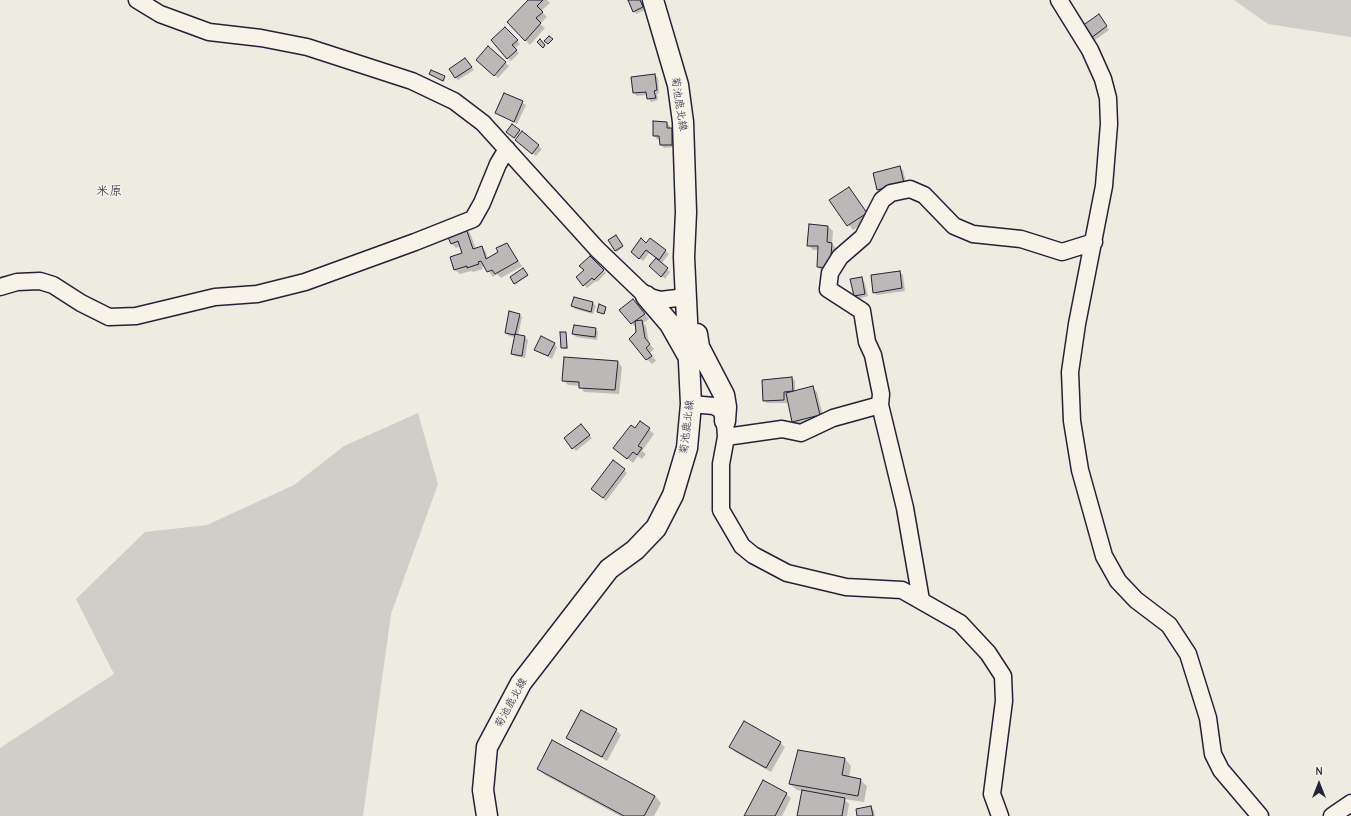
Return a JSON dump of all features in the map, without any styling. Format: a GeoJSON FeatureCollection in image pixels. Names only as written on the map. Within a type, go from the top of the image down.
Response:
{"type":"FeatureCollection","features":[{"type":"Feature","properties":{"kind":"main road","name":"菊池鹿北線"},"geometry":{"type":"LineString","coordinates":[[487,816],[483,790],[487,747],[521,683],[609,569],[636,550],[656,528],[673,495],[687,448],[691,404],[686,289],[686,212],[683,122],[678,84],[653,0]]}},
{"type":"Feature","properties":{"kind":"main road"},"geometry":{"type":"LineString","coordinates":[[686,289],[695,321],[698,347],[724,395],[726,406],[725,429]]}},
{"type":"Feature","properties":{"kind":"main road"},"geometry":{"type":"LineString","coordinates":[[646,296],[654,308],[670,324],[681,342],[690,362]]}},
{"type":"Feature","properties":{"kind":"street"},"geometry":{"type":"LineString","coordinates":[[137,0],[160,14],[209,32],[261,38],[307,47],[412,81],[454,101],[483,122],[598,249],[646,296],[660,300],[686,289]]}},
{"type":"Feature","properties":{"kind":"street"},"geometry":{"type":"LineString","coordinates":[[1059,0],[1090,50],[1103,80],[1108,98],[1109,124],[1104,186],[1077,324],[1070,372],[1072,421],[1080,470],[1104,556],[1118,581],[1136,600],[1169,625],[1188,654],[1208,718],[1213,754],[1221,770],[1260,816]]}},
{"type":"Feature","properties":{"kind":"street"},"geometry":{"type":"LineString","coordinates":[[0,287],[17,282],[40,280],[53,285],[80,303],[109,317],[136,316],[215,298],[257,294],[305,282],[473,219],[482,204],[498,164],[507,149]]}},
{"type":"Feature","properties":{"kind":"street"},"geometry":{"type":"LineString","coordinates":[[921,600],[905,508],[880,405],[879,386],[873,355],[867,342],[862,311],[828,289],[830,273],[840,257],[863,237],[882,200],[891,193],[910,189],[924,195],[954,226],[973,234],[1021,239],[1062,252],[1094,242]]}},
{"type":"Feature","properties":{"kind":"street"},"geometry":{"type":"LineString","coordinates":[[691,404],[714,406],[721,410],[725,429],[721,464],[721,510],[742,546],[747,551],[787,573],[846,588],[902,590],[960,623],[988,652],[1003,676],[1004,701],[992,794],[1000,816]]}},
{"type":"Feature","properties":{"kind":"street"},"geometry":{"type":"LineString","coordinates":[[725,429],[782,429],[801,432],[833,418],[880,405]]}},
{"type":"Feature","properties":{"kind":"street"},"geometry":{"type":"LineString","coordinates":[[1332,816],[1351,803]]}},
{"type":"Feature","properties":{"kind":"shaded area"},"geometry":{"type":"Polygon","coordinates":[[[1234,0],[1351,0],[1351,37],[1268,24],[1234,0]]]}},
{"type":"Feature","properties":{"kind":"shaded area"},"geometry":{"type":"Polygon","coordinates":[[[418,413],[438,484],[391,614],[363,816],[0,816],[0,748],[114,674],[76,599],[145,532],[207,525],[294,485],[344,446],[418,413]]]}},
{"type":"Feature","properties":{"kind":"building"},"geometry":{"type":"Polygon","coordinates":[[[528,0],[543,0],[537,6],[543,12],[536,18],[541,23],[525,41],[507,22],[528,0]]]}},
{"type":"Feature","properties":{"kind":"building"},"geometry":{"type":"Polygon","coordinates":[[[628,0],[640,0],[643,7],[633,12],[628,0]]]}},
{"type":"Feature","properties":{"kind":"building"},"geometry":{"type":"Polygon","coordinates":[[[1099,14],[1107,26],[1091,38],[1082,26],[1099,14]]]}},
{"type":"Feature","properties":{"kind":"building"},"geometry":{"type":"Polygon","coordinates":[[[505,27],[518,40],[512,45],[517,50],[507,59],[491,40],[505,27]]]}},
{"type":"Feature","properties":{"kind":"building"},"geometry":{"type":"Polygon","coordinates":[[[549,36],[553,39],[548,44],[544,41],[549,36]]]}},
{"type":"Feature","properties":{"kind":"building"},"geometry":{"type":"Polygon","coordinates":[[[540,39],[545,45],[543,48],[537,42],[540,39]]]}},
{"type":"Feature","properties":{"kind":"building"},"geometry":{"type":"Polygon","coordinates":[[[488,46],[506,62],[494,76],[476,60],[488,46]]]}},
{"type":"Feature","properties":{"kind":"building"},"geometry":{"type":"Polygon","coordinates":[[[465,58],[472,67],[455,78],[449,69],[465,58]]]}},
{"type":"Feature","properties":{"kind":"building"},"geometry":{"type":"Polygon","coordinates":[[[431,70],[445,76],[443,81],[429,74],[431,70]]]}},
{"type":"Feature","properties":{"kind":"building"},"geometry":{"type":"Polygon","coordinates":[[[655,74],[657,90],[654,91],[656,98],[647,99],[646,92],[633,93],[631,77],[655,74]]]}},
{"type":"Feature","properties":{"kind":"building"},"geometry":{"type":"Polygon","coordinates":[[[504,93],[523,101],[514,122],[495,113],[504,93]]]}},
{"type":"Feature","properties":{"kind":"building"},"geometry":{"type":"Polygon","coordinates":[[[653,121],[667,122],[667,128],[672,128],[672,145],[660,145],[659,136],[653,136],[653,121]]]}},
{"type":"Feature","properties":{"kind":"building"},"geometry":{"type":"Polygon","coordinates":[[[512,124],[520,130],[514,138],[506,132],[512,124]]]}},
{"type":"Feature","properties":{"kind":"building"},"geometry":{"type":"Polygon","coordinates":[[[522,131],[539,145],[532,154],[515,140],[522,131]]]}},
{"type":"Feature","properties":{"kind":"building"},"geometry":{"type":"Polygon","coordinates":[[[900,166],[904,183],[877,190],[873,173],[900,166]]]}},
{"type":"Feature","properties":{"kind":"building"},"geometry":{"type":"Polygon","coordinates":[[[849,187],[867,213],[847,226],[829,200],[849,187]]]}},
{"type":"Feature","properties":{"kind":"building"},"geometry":{"type":"Polygon","coordinates":[[[809,224],[828,226],[827,242],[832,243],[830,268],[817,267],[818,246],[807,246],[809,224]]]}},
{"type":"Feature","properties":{"kind":"building"},"geometry":{"type":"Polygon","coordinates":[[[466,228],[473,249],[482,246],[486,259],[498,252],[496,248],[507,243],[518,261],[495,274],[492,270],[487,272],[481,261],[478,262],[479,264],[467,268],[467,266],[454,270],[450,257],[462,253],[458,241],[451,244],[447,235],[466,228]]]}},
{"type":"Feature","properties":{"kind":"building"},"geometry":{"type":"Polygon","coordinates":[[[616,235],[623,246],[615,251],[608,240],[616,235]]]}},
{"type":"Feature","properties":{"kind":"building"},"geometry":{"type":"Polygon","coordinates":[[[641,238],[646,243],[650,238],[666,250],[659,260],[646,250],[639,259],[631,252],[641,238]]]}},
{"type":"Feature","properties":{"kind":"building"},"geometry":{"type":"Polygon","coordinates":[[[590,256],[604,270],[594,280],[592,278],[583,286],[576,277],[584,270],[579,266],[590,256]]]}},
{"type":"Feature","properties":{"kind":"building"},"geometry":{"type":"Polygon","coordinates":[[[656,258],[668,268],[661,277],[649,266],[656,258]]]}},
{"type":"Feature","properties":{"kind":"building"},"geometry":{"type":"Polygon","coordinates":[[[523,268],[528,275],[514,284],[510,277],[523,268]]]}},
{"type":"Feature","properties":{"kind":"building"},"geometry":{"type":"Polygon","coordinates":[[[900,271],[902,288],[873,293],[871,275],[900,271]]]}},
{"type":"Feature","properties":{"kind":"building"},"geometry":{"type":"Polygon","coordinates":[[[862,277],[865,294],[854,296],[850,279],[862,277]]]}},
{"type":"Feature","properties":{"kind":"building"},"geometry":{"type":"Polygon","coordinates":[[[574,297],[593,302],[591,312],[571,306],[574,297]]]}},
{"type":"Feature","properties":{"kind":"building"},"geometry":{"type":"Polygon","coordinates":[[[633,299],[645,314],[631,324],[619,310],[633,299]]]}},
{"type":"Feature","properties":{"kind":"building"},"geometry":{"type":"Polygon","coordinates":[[[599,304],[606,307],[604,314],[597,312],[599,304]]]}},
{"type":"Feature","properties":{"kind":"building"},"geometry":{"type":"Polygon","coordinates":[[[509,311],[520,314],[515,335],[505,333],[509,311]]]}},
{"type":"Feature","properties":{"kind":"building"},"geometry":{"type":"Polygon","coordinates":[[[642,320],[645,338],[650,344],[646,348],[652,356],[646,360],[629,339],[636,332],[635,321],[642,320]]]}},
{"type":"Feature","properties":{"kind":"building"},"geometry":{"type":"Polygon","coordinates":[[[574,325],[596,328],[595,337],[572,334],[574,325]]]}},
{"type":"Feature","properties":{"kind":"building"},"geometry":{"type":"Polygon","coordinates":[[[560,332],[566,332],[567,348],[561,348],[560,332]]]}},
{"type":"Feature","properties":{"kind":"building"},"geometry":{"type":"Polygon","coordinates":[[[515,334],[525,336],[522,356],[511,354],[515,334]]]}},
{"type":"Feature","properties":{"kind":"building"},"geometry":{"type":"Polygon","coordinates":[[[541,336],[555,343],[548,356],[534,350],[541,336]]]}},
{"type":"Feature","properties":{"kind":"building"},"geometry":{"type":"Polygon","coordinates":[[[564,357],[618,361],[615,390],[579,388],[579,382],[562,381],[564,357]]]}},
{"type":"Feature","properties":{"kind":"building"},"geometry":{"type":"Polygon","coordinates":[[[792,377],[793,391],[784,392],[784,400],[763,401],[762,380],[792,377]]]}},
{"type":"Feature","properties":{"kind":"building"},"geometry":{"type":"Polygon","coordinates":[[[813,386],[820,415],[792,422],[786,393],[813,386]]]}},
{"type":"Feature","properties":{"kind":"building"},"geometry":{"type":"Polygon","coordinates":[[[640,421],[650,428],[638,446],[642,448],[637,455],[633,452],[627,459],[613,448],[631,425],[635,428],[640,421]]]}},
{"type":"Feature","properties":{"kind":"building"},"geometry":{"type":"Polygon","coordinates":[[[581,424],[590,435],[572,449],[564,438],[581,424]]]}},
{"type":"Feature","properties":{"kind":"building"},"geometry":{"type":"Polygon","coordinates":[[[613,460],[625,469],[603,498],[591,489],[613,460]]]}},
{"type":"Feature","properties":{"kind":"building"},"geometry":{"type":"Polygon","coordinates":[[[581,710],[617,729],[602,757],[566,738],[581,710]]]}},
{"type":"Feature","properties":{"kind":"building"},"geometry":{"type":"Polygon","coordinates":[[[744,721],[781,742],[766,768],[729,747],[744,721]]]}},
{"type":"Feature","properties":{"kind":"building"},"geometry":{"type":"Polygon","coordinates":[[[552,740],[655,796],[644,816],[624,816],[537,769],[552,740]]]}},
{"type":"Feature","properties":{"kind":"building"},"geometry":{"type":"Polygon","coordinates":[[[798,750],[845,758],[842,775],[861,779],[858,796],[789,784],[798,750]]]}},
{"type":"Feature","properties":{"kind":"building"},"geometry":{"type":"Polygon","coordinates":[[[763,780],[787,793],[775,816],[744,816],[763,780]]]}},
{"type":"Feature","properties":{"kind":"building"},"geometry":{"type":"Polygon","coordinates":[[[802,790],[845,798],[842,816],[797,816],[802,790]]]}},
{"type":"Feature","properties":{"kind":"building"},"geometry":{"type":"Polygon","coordinates":[[[871,806],[873,816],[857,816],[856,809],[871,806]]]}},
{"type":"Feature","properties":{"kind":"district","name":"米原"},"geometry":{"type":"Point","coordinates":[109,191]}}]}
